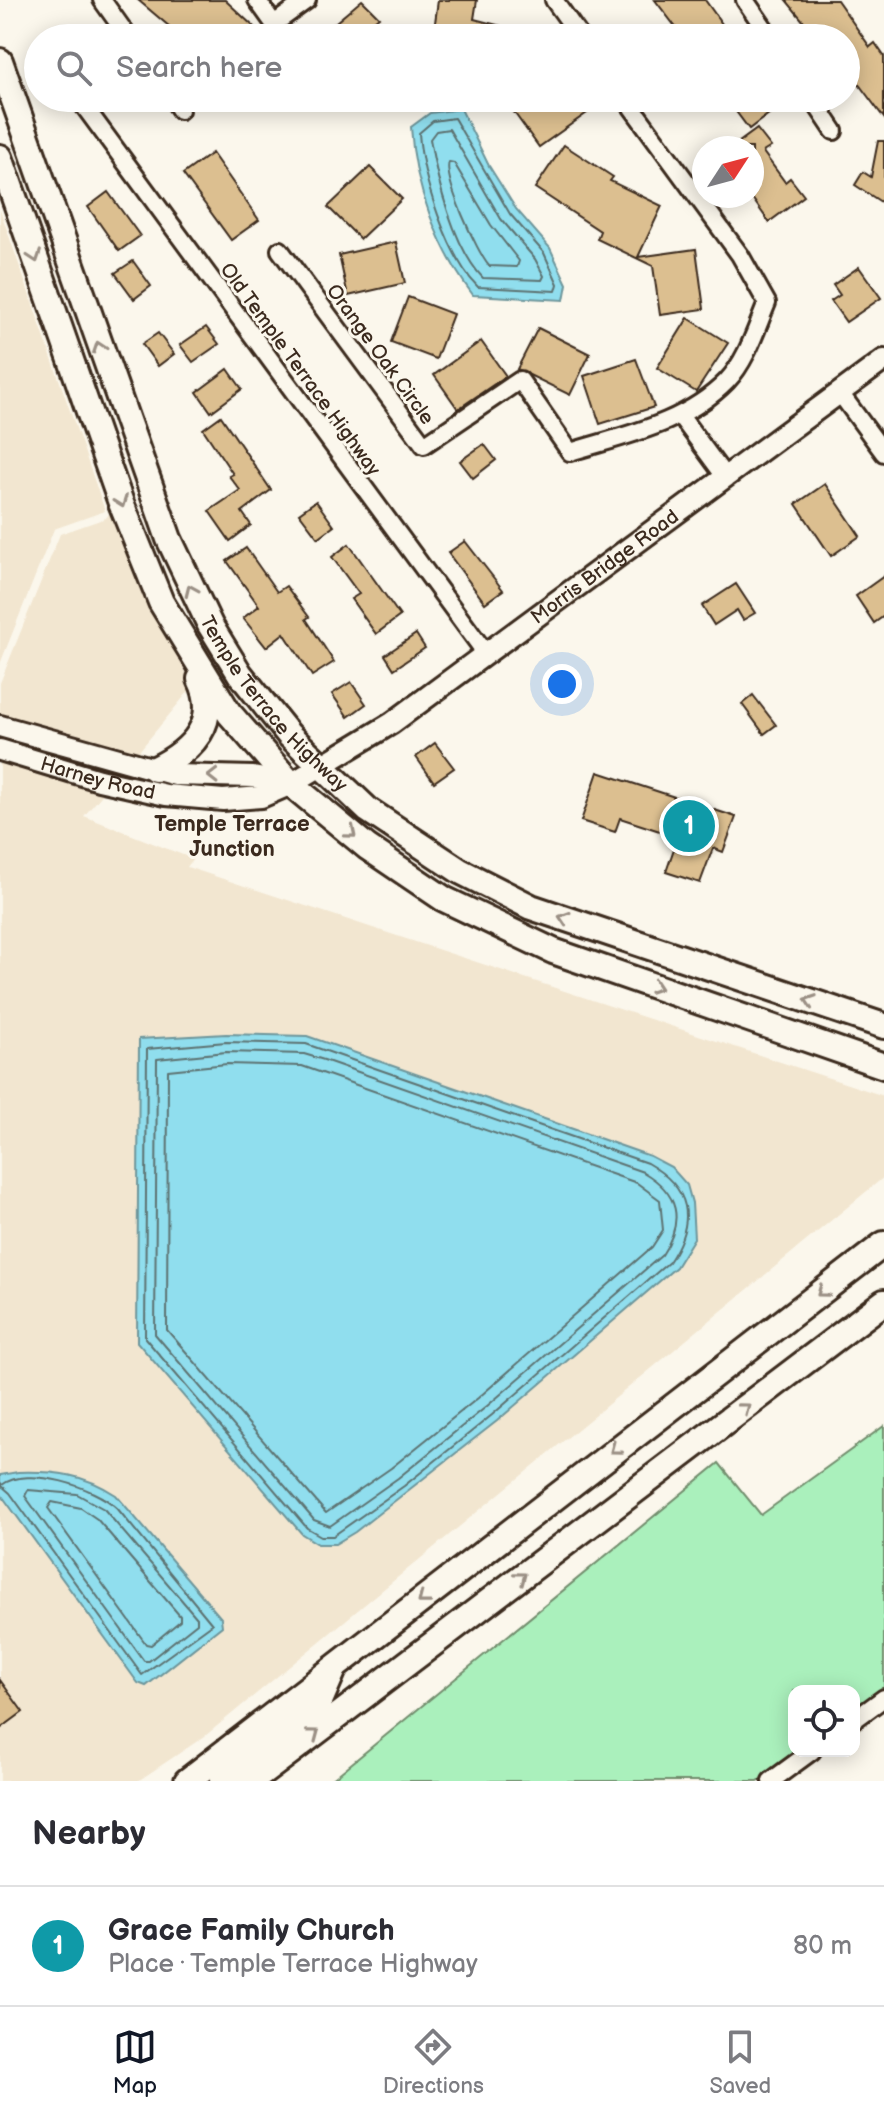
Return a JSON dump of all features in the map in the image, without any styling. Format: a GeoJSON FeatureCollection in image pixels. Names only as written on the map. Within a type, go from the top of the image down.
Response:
{"type":"FeatureCollection","features":[{"type":"Feature","properties":{"kind":"main road","name":"Temple Terrace Highway"},"geometry":{"type":"LineString","coordinates":[[0,61],[114,389],[169,539],[199,606],[256,695],[319,765],[368,810],[419,846],[531,907],[884,1026]]}},
{"type":"Feature","properties":{"kind":"main road","name":"Temple Terrace Highway"},"geometry":{"type":"LineString","coordinates":[[0,157],[121,503],[161,602],[229,713],[291,784],[367,847],[444,899],[553,951],[884,1066]]}},
{"type":"Feature","properties":{"kind":"main road"},"geometry":{"type":"LineString","coordinates":[[155,769],[179,758],[195,743],[204,727],[209,707],[206,692],[161,602]]}},
{"type":"Feature","properties":{"kind":"main road"},"geometry":{"type":"LineString","coordinates":[[187,1781],[884,1244]]}},
{"type":"Feature","properties":{"kind":"main road"},"geometry":{"type":"LineString","coordinates":[[252,1781],[884,1302]]}},
{"type":"Feature","properties":{"kind":"main road"},"geometry":{"type":"LineString","coordinates":[[222,1781],[318,1706],[334,1668]]}},
{"type":"Feature","properties":{"kind":"street"},"geometry":{"type":"LineString","coordinates":[[102,0],[119,24]]}},
{"type":"Feature","properties":{"kind":"street"},"geometry":{"type":"LineString","coordinates":[[257,0],[274,24],[307,0]]}},
{"type":"Feature","properties":{"kind":"street"},"geometry":{"type":"LineString","coordinates":[[554,0],[571,24]]}},
{"type":"Feature","properties":{"kind":"street"},"geometry":{"type":"LineString","coordinates":[[745,0],[761,24]]}},
{"type":"Feature","properties":{"kind":"street","name":"Old Temple Terrace Highway"},"geometry":{"type":"LineString","coordinates":[[88,112],[487,655]]}},
{"type":"Feature","properties":{"kind":"street","name":"Orange Oak Circle"},"geometry":{"type":"LineString","coordinates":[[280,250],[424,445],[520,380],[570,452],[681,417],[728,380],[746,352],[767,303],[740,255],[635,112]]}},
{"type":"Feature","properties":{"kind":"street"},"geometry":{"type":"LineString","coordinates":[[821,112],[834,131]]}},
{"type":"Feature","properties":{"kind":"street","name":"Morris Bridge Road"},"geometry":{"type":"LineString","coordinates":[[319,765],[392,723],[487,655],[884,360]]}},
{"type":"Feature","properties":{"kind":"street"},"geometry":{"type":"LineString","coordinates":[[840,393],[884,453]]}},
{"type":"Feature","properties":{"kind":"street"},"geometry":{"type":"LineString","coordinates":[[681,417],[726,478]]}},
{"type":"Feature","properties":{"kind":"street","name":"Harney Road"},"geometry":{"type":"LineString","coordinates":[[0,726],[176,775],[253,777],[291,784]]}},
{"type":"Feature","properties":{"kind":"street","name":"Harney Road"},"geometry":{"type":"LineString","coordinates":[[0,750],[99,780],[166,795],[223,800],[261,797],[291,784],[319,765]]}},
{"type":"Feature","properties":{"kind":"street"},"geometry":{"type":"LineString","coordinates":[[860,1716],[884,1698]]}},
{"type":"Feature","properties":{"kind":"street"},"geometry":{"type":"LineString","coordinates":[[771,1781],[804,1757]]}},
{"type":"Feature","properties":{"kind":"shaded area"},"geometry":{"type":"Polygon","coordinates":[[[0,210],[105,511],[54,529],[0,664],[0,210]]]}},
{"type":"Feature","properties":{"kind":"shaded area"},"geometry":{"type":"Polygon","coordinates":[[[112,510],[149,600],[193,686],[135,756],[0,716],[0,683],[60,534],[106,518],[112,510]]]}},
{"type":"Feature","properties":{"kind":"shaded area"},"geometry":{"type":"Polygon","coordinates":[[[0,759],[106,790],[84,816],[193,859],[187,867],[884,1096],[884,1177],[205,1736],[138,1781],[0,1781],[0,759]]]}},
{"type":"Feature","properties":{"kind":"green space"},"geometry":{"type":"Polygon","coordinates":[[[884,1426],[884,1688],[860,1706],[860,1685],[788,1685],[788,1757],[791,1757],[758,1781],[330,1781],[719,1463],[761,1515],[884,1426]]]}},
{"type":"Feature","properties":{"kind":"water"},"geometry":{"type":"Polygon","coordinates":[[[462,112],[489,166],[516,209],[550,248],[567,284],[564,300],[473,295],[460,277],[430,216],[417,171],[411,127],[430,113],[462,112]]]}},
{"type":"Feature","properties":{"kind":"water"},"geometry":{"type":"Polygon","coordinates":[[[226,1034],[307,1036],[650,1156],[671,1167],[687,1185],[692,1203],[694,1238],[676,1267],[497,1421],[355,1532],[335,1544],[318,1544],[302,1534],[137,1342],[139,1039],[226,1034]]]}},
{"type":"Feature","properties":{"kind":"water"},"geometry":{"type":"Polygon","coordinates":[[[18,1472],[69,1475],[93,1482],[116,1495],[221,1618],[222,1626],[146,1686],[138,1683],[0,1493],[0,1475],[18,1472]]]}},
{"type":"Feature","properties":{"kind":"building"},"geometry":{"type":"Polygon","coordinates":[[[138,0],[225,0],[251,24],[166,24],[138,0]]]}},
{"type":"Feature","properties":{"kind":"building"},"geometry":{"type":"Polygon","coordinates":[[[362,0],[379,17],[370,24],[334,24],[362,0]]]}},
{"type":"Feature","properties":{"kind":"building"},"geometry":{"type":"Polygon","coordinates":[[[438,0],[477,0],[474,19],[493,24],[435,24],[438,0]]]}},
{"type":"Feature","properties":{"kind":"building"},"geometry":{"type":"Polygon","coordinates":[[[655,0],[705,0],[722,24],[673,24],[655,0]]]}},
{"type":"Feature","properties":{"kind":"building"},"geometry":{"type":"Polygon","coordinates":[[[786,0],[837,0],[854,24],[806,24],[786,0]]]}},
{"type":"Feature","properties":{"kind":"building"},"geometry":{"type":"Polygon","coordinates":[[[860,33],[870,47],[875,43],[884,56],[884,118],[860,86],[860,33]]]}},
{"type":"Feature","properties":{"kind":"building"},"geometry":{"type":"Polygon","coordinates":[[[514,112],[587,113],[539,147],[514,112]]]}},
{"type":"Feature","properties":{"kind":"building"},"geometry":{"type":"Polygon","coordinates":[[[736,112],[771,112],[749,129],[736,112]]]}},
{"type":"Feature","properties":{"kind":"building"},"geometry":{"type":"Polygon","coordinates":[[[757,129],[762,136],[747,136],[757,129]]]}},
{"type":"Feature","properties":{"kind":"building"},"geometry":{"type":"Polygon","coordinates":[[[764,138],[771,147],[764,151],[764,138]]]}},
{"type":"Feature","properties":{"kind":"building"},"geometry":{"type":"Polygon","coordinates":[[[878,141],[884,141],[884,204],[855,185],[863,172],[871,177],[878,141]]]}},
{"type":"Feature","properties":{"kind":"building"},"geometry":{"type":"Polygon","coordinates":[[[564,145],[613,177],[610,181],[662,206],[638,257],[696,249],[704,309],[660,315],[653,266],[597,239],[600,231],[535,188],[564,145]]]}},
{"type":"Feature","properties":{"kind":"building"},"geometry":{"type":"Polygon","coordinates":[[[212,153],[259,220],[231,240],[183,174],[212,153]]]}},
{"type":"Feature","properties":{"kind":"building"},"geometry":{"type":"Polygon","coordinates":[[[764,153],[785,182],[790,178],[804,196],[769,222],[759,208],[764,208],[764,153]]]}},
{"type":"Feature","properties":{"kind":"building"},"geometry":{"type":"Polygon","coordinates":[[[370,167],[402,199],[360,239],[328,207],[370,167]]]}},
{"type":"Feature","properties":{"kind":"building"},"geometry":{"type":"Polygon","coordinates":[[[108,192],[140,236],[119,251],[88,207],[108,192]]]}},
{"type":"Feature","properties":{"kind":"building"},"geometry":{"type":"Polygon","coordinates":[[[396,242],[405,283],[348,296],[339,255],[396,242]]]}},
{"type":"Feature","properties":{"kind":"building"},"geometry":{"type":"Polygon","coordinates":[[[133,261],[151,286],[134,299],[115,273],[133,261]]]}},
{"type":"Feature","properties":{"kind":"building"},"geometry":{"type":"Polygon","coordinates":[[[859,267],[881,298],[846,322],[831,301],[840,295],[833,285],[859,267]]]}},
{"type":"Feature","properties":{"kind":"building"},"geometry":{"type":"Polygon","coordinates":[[[408,297],[453,314],[436,359],[391,342],[408,297]]]}},
{"type":"Feature","properties":{"kind":"building"},"geometry":{"type":"Polygon","coordinates":[[[688,318],[728,343],[696,392],[657,368],[688,318]]]}},
{"type":"Feature","properties":{"kind":"building"},"geometry":{"type":"Polygon","coordinates":[[[206,327],[219,344],[193,362],[180,345],[206,327]]]}},
{"type":"Feature","properties":{"kind":"building"},"geometry":{"type":"Polygon","coordinates":[[[538,328],[590,354],[570,395],[517,369],[538,328]]]}},
{"type":"Feature","properties":{"kind":"building"},"geometry":{"type":"Polygon","coordinates":[[[158,333],[174,354],[158,366],[142,344],[158,333]]]}},
{"type":"Feature","properties":{"kind":"building"},"geometry":{"type":"Polygon","coordinates":[[[481,341],[506,376],[458,409],[434,375],[481,341]]]}},
{"type":"Feature","properties":{"kind":"building"},"geometry":{"type":"Polygon","coordinates":[[[636,359],[654,407],[600,424],[584,376],[636,359]]]}},
{"type":"Feature","properties":{"kind":"building"},"geometry":{"type":"Polygon","coordinates":[[[228,369],[242,389],[211,412],[197,392],[228,369]]]}},
{"type":"Feature","properties":{"kind":"building"},"geometry":{"type":"Polygon","coordinates":[[[221,416],[271,490],[242,512],[251,525],[230,541],[209,511],[240,490],[203,429],[221,416]]]}},
{"type":"Feature","properties":{"kind":"building"},"geometry":{"type":"Polygon","coordinates":[[[484,444],[496,460],[473,478],[460,461],[484,444]]]}},
{"type":"Feature","properties":{"kind":"building"},"geometry":{"type":"Polygon","coordinates":[[[825,484],[860,536],[831,556],[796,504],[825,484]]]}},
{"type":"Feature","properties":{"kind":"building"},"geometry":{"type":"Polygon","coordinates":[[[316,501],[334,526],[318,538],[299,513],[316,501]]]}},
{"type":"Feature","properties":{"kind":"building"},"geometry":{"type":"Polygon","coordinates":[[[465,541],[503,590],[485,603],[448,553],[465,541]]]}},
{"type":"Feature","properties":{"kind":"building"},"geometry":{"type":"Polygon","coordinates":[[[349,544],[400,616],[376,634],[351,599],[359,594],[332,557],[349,544]]]}},
{"type":"Feature","properties":{"kind":"building"},"geometry":{"type":"Polygon","coordinates":[[[246,548],[277,592],[286,586],[309,617],[306,619],[334,662],[312,676],[284,633],[266,647],[243,618],[259,606],[227,561],[246,548]]]}},
{"type":"Feature","properties":{"kind":"building"},"geometry":{"type":"Polygon","coordinates":[[[884,576],[884,616],[874,623],[856,596],[884,576]]]}},
{"type":"Feature","properties":{"kind":"building"},"geometry":{"type":"Polygon","coordinates":[[[736,584],[755,613],[743,620],[737,610],[714,625],[702,606],[736,584]]]}},
{"type":"Feature","properties":{"kind":"building"},"geometry":{"type":"Polygon","coordinates":[[[416,634],[425,648],[394,669],[385,655],[416,634]]]}},
{"type":"Feature","properties":{"kind":"building"},"geometry":{"type":"Polygon","coordinates":[[[351,682],[366,704],[348,717],[332,694],[351,682]]]}},
{"type":"Feature","properties":{"kind":"building"},"geometry":{"type":"Polygon","coordinates":[[[753,695],[776,725],[764,734],[742,704],[753,695]]]}},
{"type":"Feature","properties":{"kind":"building"},"geometry":{"type":"Polygon","coordinates":[[[435,743],[454,768],[434,782],[416,757],[435,743]]]}},
{"type":"Feature","properties":{"kind":"building"},"geometry":{"type":"Polygon","coordinates":[[[598,772],[736,817],[723,852],[713,848],[700,883],[666,872],[678,837],[620,818],[615,832],[581,821],[598,772]]]}},
{"type":"Feature","properties":{"kind":"building"},"geometry":{"type":"Polygon","coordinates":[[[0,1680],[23,1712],[0,1729],[0,1680]]]}},
{"type":"Feature","properties":{"kind":"place","name":"Grace Family Church"},"geometry":{"type":"Point","coordinates":[689,826]}},
{"type":"Feature","properties":{"kind":"district","name":"Temple Terrace Junction"},"geometry":{"type":"Point","coordinates":[232,836]}}]}
